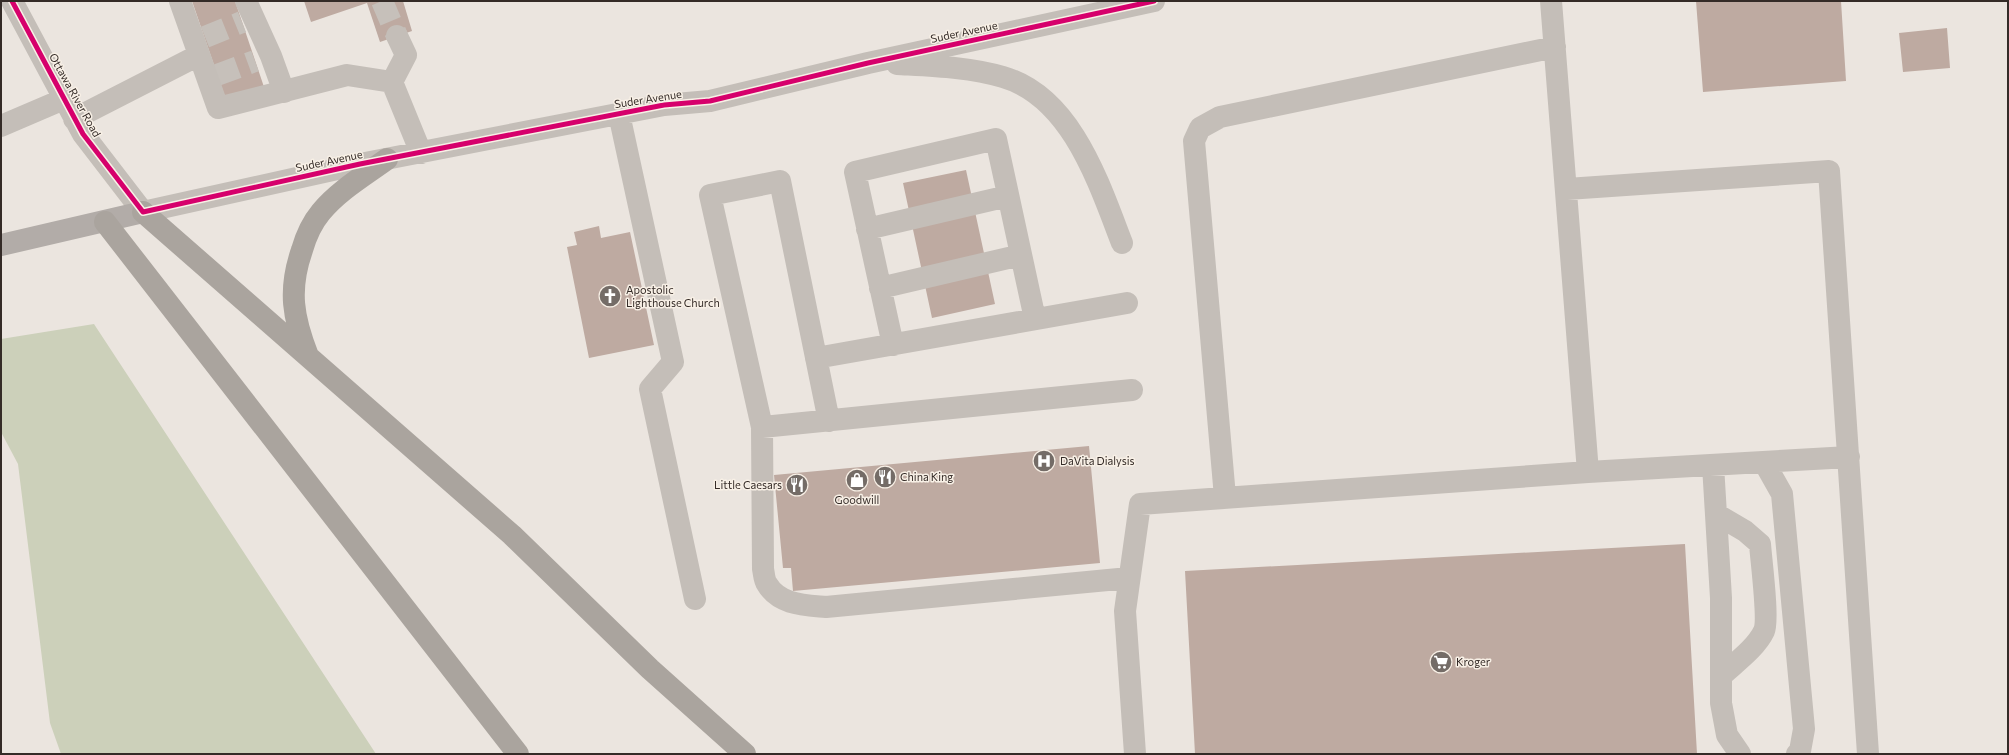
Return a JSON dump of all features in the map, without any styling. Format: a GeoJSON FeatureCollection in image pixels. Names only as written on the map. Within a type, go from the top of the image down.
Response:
{"type":"FeatureCollection","features":[{"type":"Feature","properties":{"kind":"highway"},"geometry":{"type":"LineString","coordinates":[[309,357],[300,334],[293,294],[296,265],[306,237],[315,220],[334,198],[387,159]]}},
{"type":"Feature","properties":{"kind":"highway"},"geometry":{"type":"LineString","coordinates":[[143,212],[512,535],[650,669],[745,754]]}},
{"type":"Feature","properties":{"kind":"highway"},"geometry":{"type":"LineString","coordinates":[[105,222],[518,754]]}},
{"type":"Feature","properties":{"kind":"main road","name":"Suder Avenue"},"geometry":{"type":"LineString","coordinates":[[1,245],[143,212]]}},
{"type":"Feature","properties":{"kind":"street","name":"Suder Avenue"},"geometry":{"type":"LineString","coordinates":[[143,212],[387,159],[664,105],[710,101],[868,63],[1154,1]]}},
{"type":"Feature","properties":{"kind":"street"},"geometry":{"type":"LineString","coordinates":[[1551,1],[1567,189],[1588,472]]}},
{"type":"Feature","properties":{"kind":"street","name":"Ottawa River Road"},"geometry":{"type":"LineString","coordinates":[[17,3],[82,134],[143,212]]}},
{"type":"Feature","properties":{"kind":"street"},"geometry":{"type":"LineString","coordinates":[[184,3],[212,77],[218,108],[347,75],[392,82]]}},
{"type":"Feature","properties":{"kind":"street"},"geometry":{"type":"LineString","coordinates":[[247,14],[263,58],[284,92]]}},
{"type":"Feature","properties":{"kind":"street"},"geometry":{"type":"LineString","coordinates":[[397,36],[406,55],[392,82],[421,153]]}},
{"type":"Feature","properties":{"kind":"street"},"geometry":{"type":"LineString","coordinates":[[74,119],[199,44]]}},
{"type":"Feature","properties":{"kind":"street"},"geometry":{"type":"LineString","coordinates":[[1225,497],[1194,141],[1200,128],[1220,117],[1555,47]]}},
{"type":"Feature","properties":{"kind":"street"},"geometry":{"type":"LineString","coordinates":[[868,63],[974,70],[1004,77],[1033,91],[1054,110],[1073,134],[1092,165],[1122,243]]}},
{"type":"Feature","properties":{"kind":"street"},"geometry":{"type":"LineString","coordinates":[[1,126],[64,99]]}},
{"type":"Feature","properties":{"kind":"street"},"geometry":{"type":"LineString","coordinates":[[618,114],[673,362],[650,389],[695,599]]}},
{"type":"Feature","properties":{"kind":"street"},"geometry":{"type":"LineString","coordinates":[[893,345],[855,172],[996,139],[1035,319]]}},
{"type":"Feature","properties":{"kind":"street"},"geometry":{"type":"LineString","coordinates":[[1567,189],[1829,170],[1868,754]]}},
{"type":"Feature","properties":{"kind":"street"},"geometry":{"type":"LineString","coordinates":[[829,421],[780,181],[710,195],[762,427],[763,569],[767,584],[780,597],[796,604],[826,607],[1130,578]]}},
{"type":"Feature","properties":{"kind":"street"},"geometry":{"type":"LineString","coordinates":[[867,229],[1008,196]]}},
{"type":"Feature","properties":{"kind":"street"},"geometry":{"type":"LineString","coordinates":[[880,288],[1021,255]]}},
{"type":"Feature","properties":{"kind":"street"},"geometry":{"type":"LineString","coordinates":[[816,358],[1127,303]]}},
{"type":"Feature","properties":{"kind":"street"},"geometry":{"type":"LineString","coordinates":[[762,427],[1132,390]]}},
{"type":"Feature","properties":{"kind":"street"},"geometry":{"type":"LineString","coordinates":[[1135,754],[1125,611],[1140,504],[1588,472],[1849,457]]}},
{"type":"Feature","properties":{"kind":"street"},"geometry":{"type":"LineString","coordinates":[[1764,462],[1782,494],[1804,730],[1800,751],[1797,754]]}},
{"type":"Feature","properties":{"kind":"street"},"geometry":{"type":"LineString","coordinates":[[1713,465],[1721,598],[1721,703],[1727,736],[1740,754]]}},
{"type":"Feature","properties":{"kind":"street"},"geometry":{"type":"LineString","coordinates":[[1716,514],[1746,530],[1760,544],[1765,611],[1764,630],[1757,641],[1721,676]]}},
{"type":"Feature","properties":{"kind":"green space"},"geometry":{"type":"Polygon","coordinates":[[[94,324],[376,754],[61,754],[50,723],[18,464],[1,432],[1,339],[94,324]]]}},
{"type":"Feature","properties":{"kind":"building"},"geometry":{"type":"Polygon","coordinates":[[[192,1],[235,1],[264,87],[226,100],[192,1]]]}},
{"type":"Feature","properties":{"kind":"building"},"geometry":{"type":"Polygon","coordinates":[[[304,1],[403,1],[412,31],[380,42],[367,3],[311,22],[304,1]]]}},
{"type":"Feature","properties":{"kind":"building"},"geometry":{"type":"Polygon","coordinates":[[[1696,1],[1841,1],[1846,81],[1703,92],[1696,1]]]}},
{"type":"Feature","properties":{"kind":"building"},"geometry":{"type":"Polygon","coordinates":[[[1947,28],[1950,68],[1903,72],[1899,33],[1947,28]]]}},
{"type":"Feature","properties":{"kind":"building"},"geometry":{"type":"Polygon","coordinates":[[[966,170],[995,304],[932,318],[903,183],[966,170]]]}},
{"type":"Feature","properties":{"kind":"building","name":"Apostolic Lighthouse Church"},"geometry":{"type":"Polygon","coordinates":[[[599,226],[601,238],[630,232],[654,345],[589,358],[567,247],[577,245],[574,232],[599,226]]]}},
{"type":"Feature","properties":{"kind":"building"},"geometry":{"type":"Polygon","coordinates":[[[1089,446],[1100,563],[793,591],[791,568],[783,568],[774,475],[1089,446]]]}},
{"type":"Feature","properties":{"kind":"building","name":"Kroger"},"geometry":{"type":"Polygon","coordinates":[[[1685,544],[1697,754],[1195,754],[1185,571],[1685,544]]]}},
{"type":"Feature","properties":{"kind":"tunnel"},"geometry":{"type":"LineString","coordinates":[[382,1],[397,36]]}},
{"type":"Feature","properties":{"kind":"tunnel"},"geometry":{"type":"LineString","coordinates":[[205,37],[242,22]]}},
{"type":"Feature","properties":{"kind":"tunnel"},"geometry":{"type":"LineString","coordinates":[[217,75],[255,61]]}},
{"type":"Feature","properties":{"kind":"cycle path"},"geometry":{"type":"LineString","coordinates":[[12,1],[83,134],[143,212],[360,164],[664,105],[710,101],[868,63],[1154,1]]}},
{"type":"Feature","properties":{"kind":"place","name":"Apostolic Lighthouse Church"},"geometry":{"type":"Point","coordinates":[610,296]}},
{"type":"Feature","properties":{"kind":"place","name":"DaVita Dialysis"},"geometry":{"type":"Point","coordinates":[1044,461]}},
{"type":"Feature","properties":{"kind":"place","name":"China King"},"geometry":{"type":"Point","coordinates":[885,477]}},
{"type":"Feature","properties":{"kind":"place","name":"Goodwill"},"geometry":{"type":"Point","coordinates":[857,480]}},
{"type":"Feature","properties":{"kind":"place","name":"Little Caesars"},"geometry":{"type":"Point","coordinates":[797,485]}},
{"type":"Feature","properties":{"kind":"place","name":"Kroger"},"geometry":{"type":"Point","coordinates":[1441,662]}}]}
